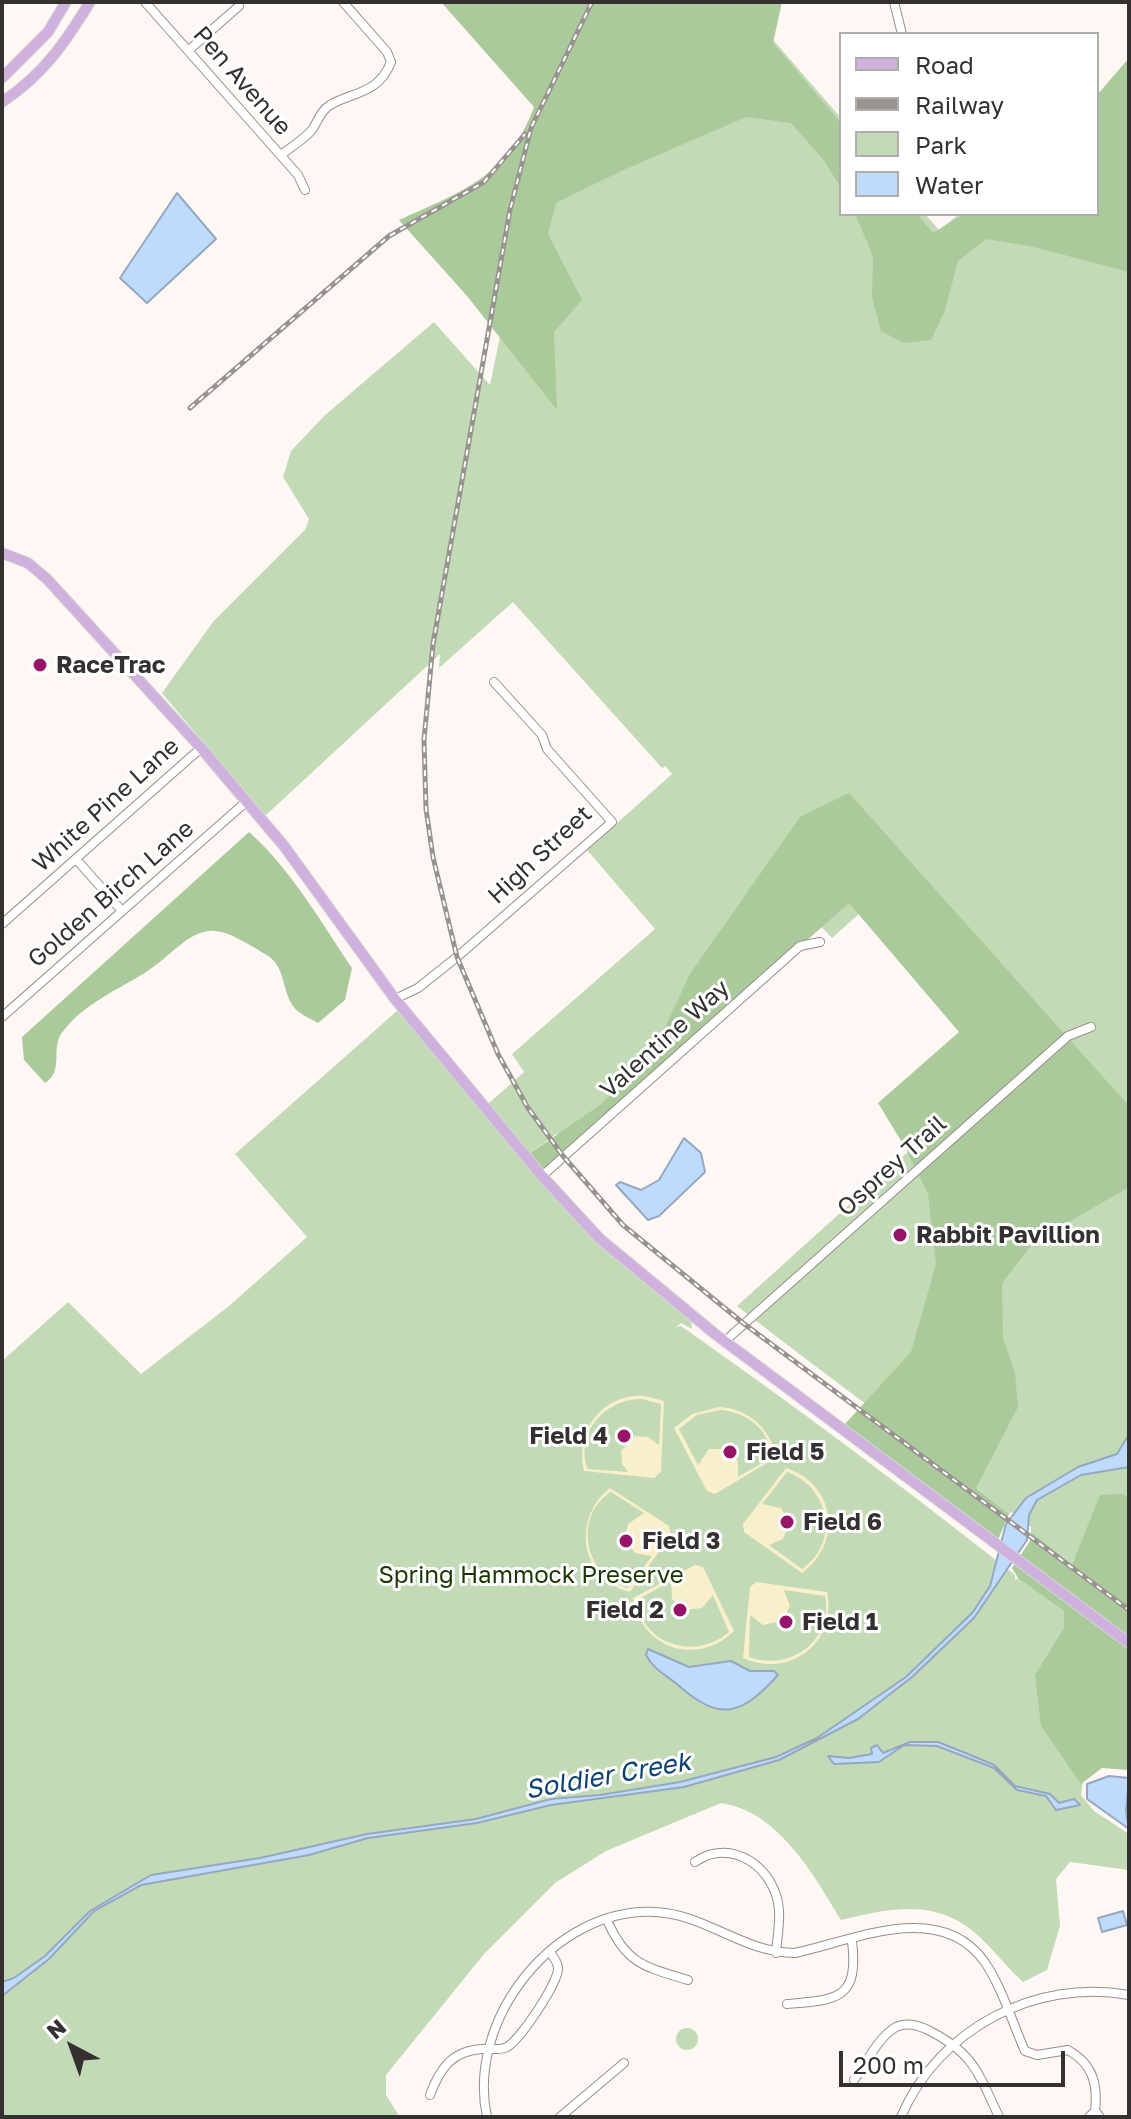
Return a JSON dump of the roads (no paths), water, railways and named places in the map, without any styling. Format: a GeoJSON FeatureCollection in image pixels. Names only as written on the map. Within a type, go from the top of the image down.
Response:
{"type":"FeatureCollection","features":[{"type":"Feature","properties":{"kind":"main road"},"geometry":{"type":"LineString","coordinates":[[4,76],[48,32],[66,2]]}},
{"type":"Feature","properties":{"kind":"main road"},"geometry":{"type":"LineString","coordinates":[[2,102],[31,82],[58,53],[90,2]]}},
{"type":"Feature","properties":{"kind":"main road"},"geometry":{"type":"LineString","coordinates":[[2,553],[28,563],[47,579],[201,748],[321,894],[395,999],[542,1176],[611,1249],[725,1341],[1129,1643]]}},
{"type":"Feature","properties":{"kind":"street","name":"Pen Avenue"},"geometry":{"type":"LineString","coordinates":[[145,2],[281,155],[298,175],[305,190]]}},
{"type":"Feature","properties":{"kind":"street"},"geometry":{"type":"LineString","coordinates":[[281,155],[311,131],[320,113],[331,104],[363,93],[387,72],[391,62],[387,52],[343,2]]}},
{"type":"Feature","properties":{"kind":"street"},"geometry":{"type":"LineString","coordinates":[[894,2],[902,32]]}},
{"type":"Feature","properties":{"kind":"street"},"geometry":{"type":"LineString","coordinates":[[189,50],[239,6]]}},
{"type":"Feature","properties":{"kind":"street","name":"High Street"},"geometry":{"type":"LineString","coordinates":[[395,999],[418,988],[457,957],[612,822],[547,749],[542,735],[494,682]]}},
{"type":"Feature","properties":{"kind":"street","name":"White Pine Lane"},"geometry":{"type":"LineString","coordinates":[[2,924],[201,748]]}},
{"type":"Feature","properties":{"kind":"street","name":"Golden Birch Lane"},"geometry":{"type":"LineString","coordinates":[[2,1017],[247,801]]}},
{"type":"Feature","properties":{"kind":"street"},"geometry":{"type":"LineString","coordinates":[[76,859],[122,911]]}},
{"type":"Feature","properties":{"kind":"street","name":"Valentine Way"},"geometry":{"type":"LineString","coordinates":[[542,1176],[800,946],[820,942]]}},
{"type":"Feature","properties":{"kind":"street","name":"Osprey Trail"},"geometry":{"type":"LineString","coordinates":[[725,1341],[1068,1036],[1091,1027]]}},
{"type":"Feature","properties":{"kind":"street"},"geometry":{"type":"LineString","coordinates":[[695,1862],[712,1853],[725,1851],[736,1853],[760,1868],[776,1895],[779,1909],[776,1953]]}},
{"type":"Feature","properties":{"kind":"street"},"geometry":{"type":"LineString","coordinates":[[487,2117],[483,2089],[487,2049],[493,2028],[525,1975],[575,1935],[607,1920],[635,1913],[674,1914],[697,1920],[743,1944],[776,1953],[795,1953],[907,1928],[946,1931],[961,1939],[983,1961],[1025,2051],[1037,2055],[1068,2050],[1088,2067],[1095,2078],[1094,2115]]}},
{"type":"Feature","properties":{"kind":"street"},"geometry":{"type":"LineString","coordinates":[[607,1920],[615,1940],[631,1959],[688,1980]]}},
{"type":"Feature","properties":{"kind":"street"},"geometry":{"type":"LineString","coordinates":[[787,2004],[826,2001],[844,1992],[854,1976],[852,1941]]}},
{"type":"Feature","properties":{"kind":"street"},"geometry":{"type":"LineString","coordinates":[[430,2095],[441,2070],[457,2054],[508,2047],[534,2016],[558,1974],[558,1963],[550,1952]]}},
{"type":"Feature","properties":{"kind":"street"},"geometry":{"type":"LineString","coordinates":[[901,2117],[925,2075],[954,2043],[1006,2009],[1063,1993],[1129,1995]]}},
{"type":"Feature","properties":{"kind":"street"},"geometry":{"type":"LineString","coordinates":[[854,2080],[885,2036],[896,2027],[917,2025],[954,2043],[970,2059],[999,2117]]}},
{"type":"Feature","properties":{"kind":"street"},"geometry":{"type":"LineString","coordinates":[[560,2117],[624,2063]]}},
{"type":"Feature","properties":{"kind":"water"},"geometry":{"type":"Polygon","coordinates":[[[177,193],[216,239],[147,303],[120,278],[177,193]]]}},
{"type":"Feature","properties":{"kind":"water"},"geometry":{"type":"Polygon","coordinates":[[[684,1138],[701,1153],[705,1172],[659,1216],[648,1220],[616,1185],[620,1182],[641,1190],[659,1180],[684,1138]]]}},
{"type":"Feature","properties":{"kind":"water"},"geometry":{"type":"Polygon","coordinates":[[[1129,1434],[1129,1467],[1081,1475],[1037,1500],[1029,1515],[1027,1540],[974,1618],[912,1677],[858,1719],[779,1760],[684,1787],[551,1805],[477,1823],[368,1838],[309,1855],[141,1885],[94,1911],[49,1959],[2,1996],[2,1982],[14,1978],[45,1956],[90,1911],[151,1875],[260,1858],[367,1834],[476,1819],[551,1799],[600,1795],[680,1782],[776,1757],[817,1738],[906,1677],[973,1612],[990,1586],[1006,1524],[1026,1498],[1078,1467],[1117,1454],[1129,1434]]]}},
{"type":"Feature","properties":{"kind":"water"},"geometry":{"type":"Polygon","coordinates":[[[648,1649],[689,1667],[731,1661],[750,1671],[774,1671],[778,1675],[741,1706],[718,1709],[693,1697],[660,1672],[646,1655],[648,1649]]]}},
{"type":"Feature","properties":{"kind":"water"},"geometry":{"type":"Polygon","coordinates":[[[910,1742],[938,1742],[994,1765],[1015,1786],[1050,1794],[1059,1803],[1074,1799],[1080,1805],[1056,1810],[1046,1796],[1017,1790],[994,1768],[937,1746],[904,1745],[879,1762],[834,1764],[828,1756],[849,1758],[872,1754],[871,1748],[877,1745],[883,1753],[910,1742]]]}},
{"type":"Feature","properties":{"kind":"water"},"geometry":{"type":"Polygon","coordinates":[[[1109,1776],[1129,1778],[1126,1811],[1129,1829],[1087,1799],[1087,1784],[1109,1776]]]}},
{"type":"Feature","properties":{"kind":"water"},"geometry":{"type":"Polygon","coordinates":[[[1123,1911],[1127,1925],[1102,1932],[1098,1918],[1123,1911]]]}},
{"type":"Feature","properties":{"kind":"railway"},"geometry":{"type":"LineString","coordinates":[[592,2],[531,128],[510,210],[433,644],[424,740],[426,809],[433,857],[457,957],[498,1054],[528,1108],[563,1156],[623,1225],[743,1323],[1129,1610]]}},
{"type":"Feature","properties":{"kind":"railway"},"geometry":{"type":"LineString","coordinates":[[190,408],[389,236],[484,182],[525,134]]}},
{"type":"Feature","properties":{"kind":"place","name":"RaceTrac"},"geometry":{"type":"Point","coordinates":[40,665]}},
{"type":"Feature","properties":{"kind":"place","name":"Rabbit Pavillion"},"geometry":{"type":"Point","coordinates":[900,1235]}},
{"type":"Feature","properties":{"kind":"place","name":"Field 4"},"geometry":{"type":"Point","coordinates":[624,1436]}},
{"type":"Feature","properties":{"kind":"place","name":"Field 5"},"geometry":{"type":"Point","coordinates":[730,1452]}},
{"type":"Feature","properties":{"kind":"place","name":"Field 6"},"geometry":{"type":"Point","coordinates":[787,1522]}},
{"type":"Feature","properties":{"kind":"place","name":"Field 3"},"geometry":{"type":"Point","coordinates":[626,1541]}},
{"type":"Feature","properties":{"kind":"place","name":"Field 2"},"geometry":{"type":"Point","coordinates":[680,1610]}},
{"type":"Feature","properties":{"kind":"place","name":"Field 1"},"geometry":{"type":"Point","coordinates":[786,1622]}},
{"type":"Feature","properties":{"kind":"park label","name":"Spring Hammock Preserve"},"geometry":{"type":"Point","coordinates":[531,1575]}},
{"type":"Feature","properties":{"kind":"water label","name":"Soldier Creek"},"geometry":{"type":"Point","coordinates":[608,1776]}}]}
